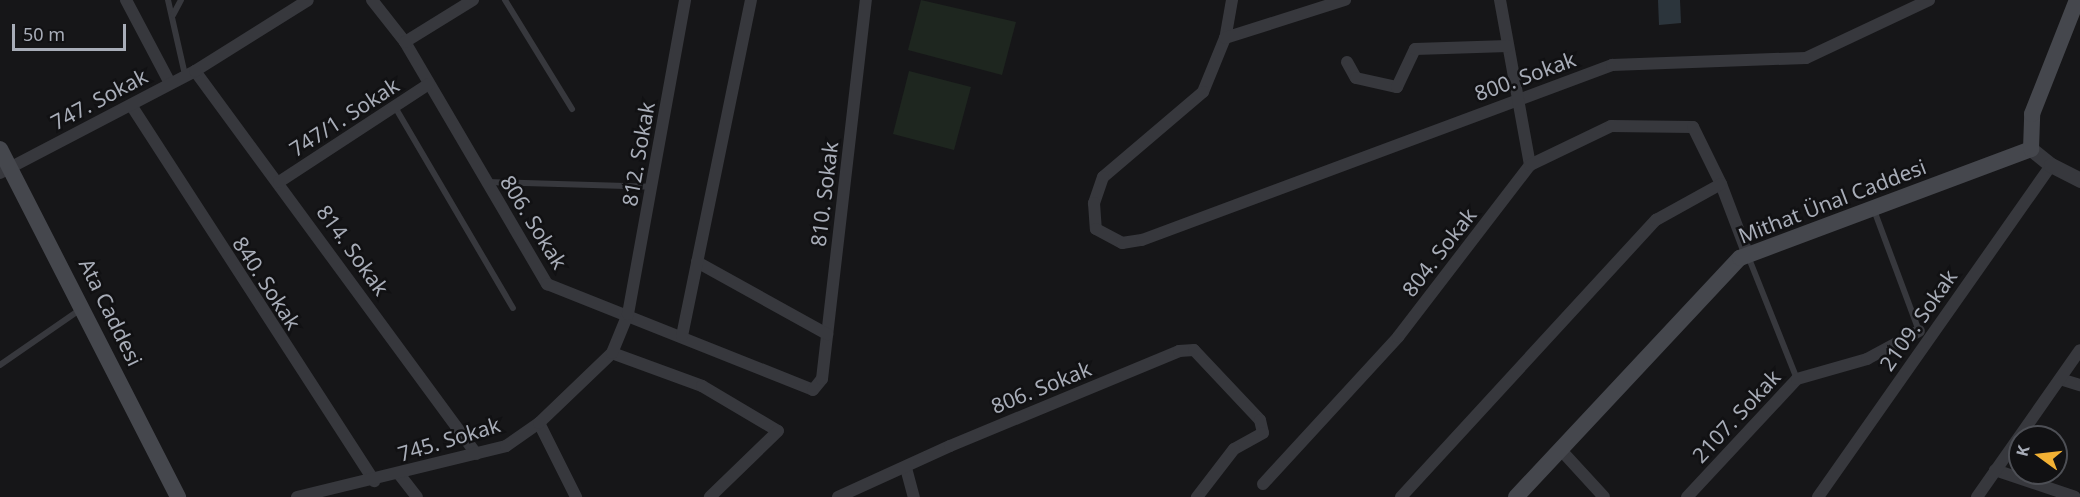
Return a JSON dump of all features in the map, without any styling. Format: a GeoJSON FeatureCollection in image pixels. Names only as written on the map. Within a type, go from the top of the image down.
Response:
{"type":"FeatureCollection","features":[{"type":"Feature","properties":{"kind":"main road"},"geometry":{"type":"LineString","coordinates":[[2031,149],[2032,114],[2077,0]]}},
{"type":"Feature","properties":{"kind":"main road","name":"Ata Caddesi"},"geometry":{"type":"LineString","coordinates":[[0,149],[5,170],[84,308],[178,497]]}},
{"type":"Feature","properties":{"kind":"main road","name":"Mithat Ünal Caddesi"},"geometry":{"type":"LineString","coordinates":[[1516,497],[1740,258],[2031,149]]}},
{"type":"Feature","properties":{"kind":"street"},"geometry":{"type":"LineString","coordinates":[[126,0],[170,83]]}},
{"type":"Feature","properties":{"kind":"street","name":"747. Sokak"},"geometry":{"type":"LineString","coordinates":[[5,170],[190,73],[308,0]]}},
{"type":"Feature","properties":{"kind":"street","name":"806. Sokak"},"geometry":{"type":"LineString","coordinates":[[372,0],[405,42],[547,284],[628,314],[813,390]]}},
{"type":"Feature","properties":{"kind":"street"},"geometry":{"type":"LineString","coordinates":[[405,42],[473,0]]}},
{"type":"Feature","properties":{"kind":"street","name":"812. Sokak"},"geometry":{"type":"LineString","coordinates":[[628,314],[685,0]]}},
{"type":"Feature","properties":{"kind":"street"},"geometry":{"type":"LineString","coordinates":[[682,336],[751,0]]}},
{"type":"Feature","properties":{"kind":"street"},"geometry":{"type":"LineString","coordinates":[[1232,0],[1226,38],[1345,0]]}},
{"type":"Feature","properties":{"kind":"street"},"geometry":{"type":"LineString","coordinates":[[1500,0],[1530,165],[1611,126],[1693,128],[1721,184],[1748,255]]}},
{"type":"Feature","properties":{"kind":"street","name":"800. Sokak"},"geometry":{"type":"LineString","coordinates":[[1226,38],[1203,92],[1103,177],[1094,203],[1096,229],[1122,243],[1142,240],[1518,98],[1612,65],[1806,58],[1929,0]]}},
{"type":"Feature","properties":{"kind":"street","name":"810. Sokak"},"geometry":{"type":"LineString","coordinates":[[813,390],[822,379],[864,1]]}},
{"type":"Feature","properties":{"kind":"street"},"geometry":{"type":"LineString","coordinates":[[1347,62],[1356,78],[1398,87],[1415,49],[1508,46]]}},
{"type":"Feature","properties":{"kind":"street","name":"814. Sokak"},"geometry":{"type":"LineString","coordinates":[[190,73],[279,182],[476,454]]}},
{"type":"Feature","properties":{"kind":"street","name":"747/1. Sokak"},"geometry":{"type":"LineString","coordinates":[[279,182],[429,84]]}},
{"type":"Feature","properties":{"kind":"street","name":"840. Sokak"},"geometry":{"type":"LineString","coordinates":[[130,105],[375,481]]}},
{"type":"Feature","properties":{"kind":"street"},"geometry":{"type":"LineString","coordinates":[[2031,149],[2051,165],[2080,180]]}},
{"type":"Feature","properties":{"kind":"street","name":"804. Sokak"},"geometry":{"type":"LineString","coordinates":[[1263,484],[1398,337],[1530,165]]}},
{"type":"Feature","properties":{"kind":"street","name":"2109. Sokak"},"geometry":{"type":"LineString","coordinates":[[1818,497],[2051,165]]}},
{"type":"Feature","properties":{"kind":"street"},"geometry":{"type":"LineString","coordinates":[[1401,497],[1656,220],[1721,184]]}},
{"type":"Feature","properties":{"kind":"street"},"geometry":{"type":"LineString","coordinates":[[697,262],[827,334]]}},
{"type":"Feature","properties":{"kind":"street","name":"745. Sokak"},"geometry":{"type":"LineString","coordinates":[[297,497],[375,481],[506,446],[539,423],[612,353],[628,314]]}},
{"type":"Feature","properties":{"kind":"street","name":"2107. Sokak"},"geometry":{"type":"LineString","coordinates":[[1687,497],[1797,379],[1867,359],[1919,331]]}},
{"type":"Feature","properties":{"kind":"street","name":"806. Sokak"},"geometry":{"type":"LineString","coordinates":[[844,495],[950,446],[1179,351],[1194,350],[1260,420],[1263,433],[1234,449],[1197,497]]}},
{"type":"Feature","properties":{"kind":"street"},"geometry":{"type":"LineString","coordinates":[[1977,497],[2080,350]]}},
{"type":"Feature","properties":{"kind":"street"},"geometry":{"type":"LineString","coordinates":[[612,353],[702,386],[778,431],[710,497]]}},
{"type":"Feature","properties":{"kind":"street"},"geometry":{"type":"LineString","coordinates":[[2060,379],[2080,385]]}},
{"type":"Feature","properties":{"kind":"street"},"geometry":{"type":"LineString","coordinates":[[539,423],[576,497]]}},
{"type":"Feature","properties":{"kind":"street"},"geometry":{"type":"LineString","coordinates":[[1560,449],[1604,497]]}},
{"type":"Feature","properties":{"kind":"street"},"geometry":{"type":"LineString","coordinates":[[906,468],[914,497]]}},
{"type":"Feature","properties":{"kind":"street"},"geometry":{"type":"LineString","coordinates":[[1995,470],[2075,497]]}},
{"type":"Feature","properties":{"kind":"street"},"geometry":{"type":"LineString","coordinates":[[399,474],[417,497]]}},
{"type":"Feature","properties":{"kind":"lane"},"geometry":{"type":"LineString","coordinates":[[168,0],[190,73]]}},
{"type":"Feature","properties":{"kind":"lane"},"geometry":{"type":"LineString","coordinates":[[173,15],[181,0]]}},
{"type":"Feature","properties":{"kind":"lane"},"geometry":{"type":"LineString","coordinates":[[505,0],[572,110]]}},
{"type":"Feature","properties":{"kind":"lane"},"geometry":{"type":"LineString","coordinates":[[394,107],[513,308]]}},
{"type":"Feature","properties":{"kind":"lane"},"geometry":{"type":"LineString","coordinates":[[487,182],[651,187]]}},
{"type":"Feature","properties":{"kind":"lane"},"geometry":{"type":"LineString","coordinates":[[1874,208],[1919,331]]}},
{"type":"Feature","properties":{"kind":"lane"},"geometry":{"type":"LineString","coordinates":[[1748,255],[1797,379]]}},
{"type":"Feature","properties":{"kind":"lane"},"geometry":{"type":"LineString","coordinates":[[0,365],[84,308]]}},
{"type":"Feature","properties":{"kind":"shaded area"},"geometry":{"type":"Polygon","coordinates":[[[921,0],[1016,22],[1002,75],[908,50],[921,0]]]}},
{"type":"Feature","properties":{"kind":"shaded area"},"geometry":{"type":"Polygon","coordinates":[[[1658,0],[1680,0],[1681,23],[1659,25],[1658,0]]]}},
{"type":"Feature","properties":{"kind":"shaded area"},"geometry":{"type":"Polygon","coordinates":[[[909,71],[971,87],[954,150],[893,134],[909,71]]]}}]}
